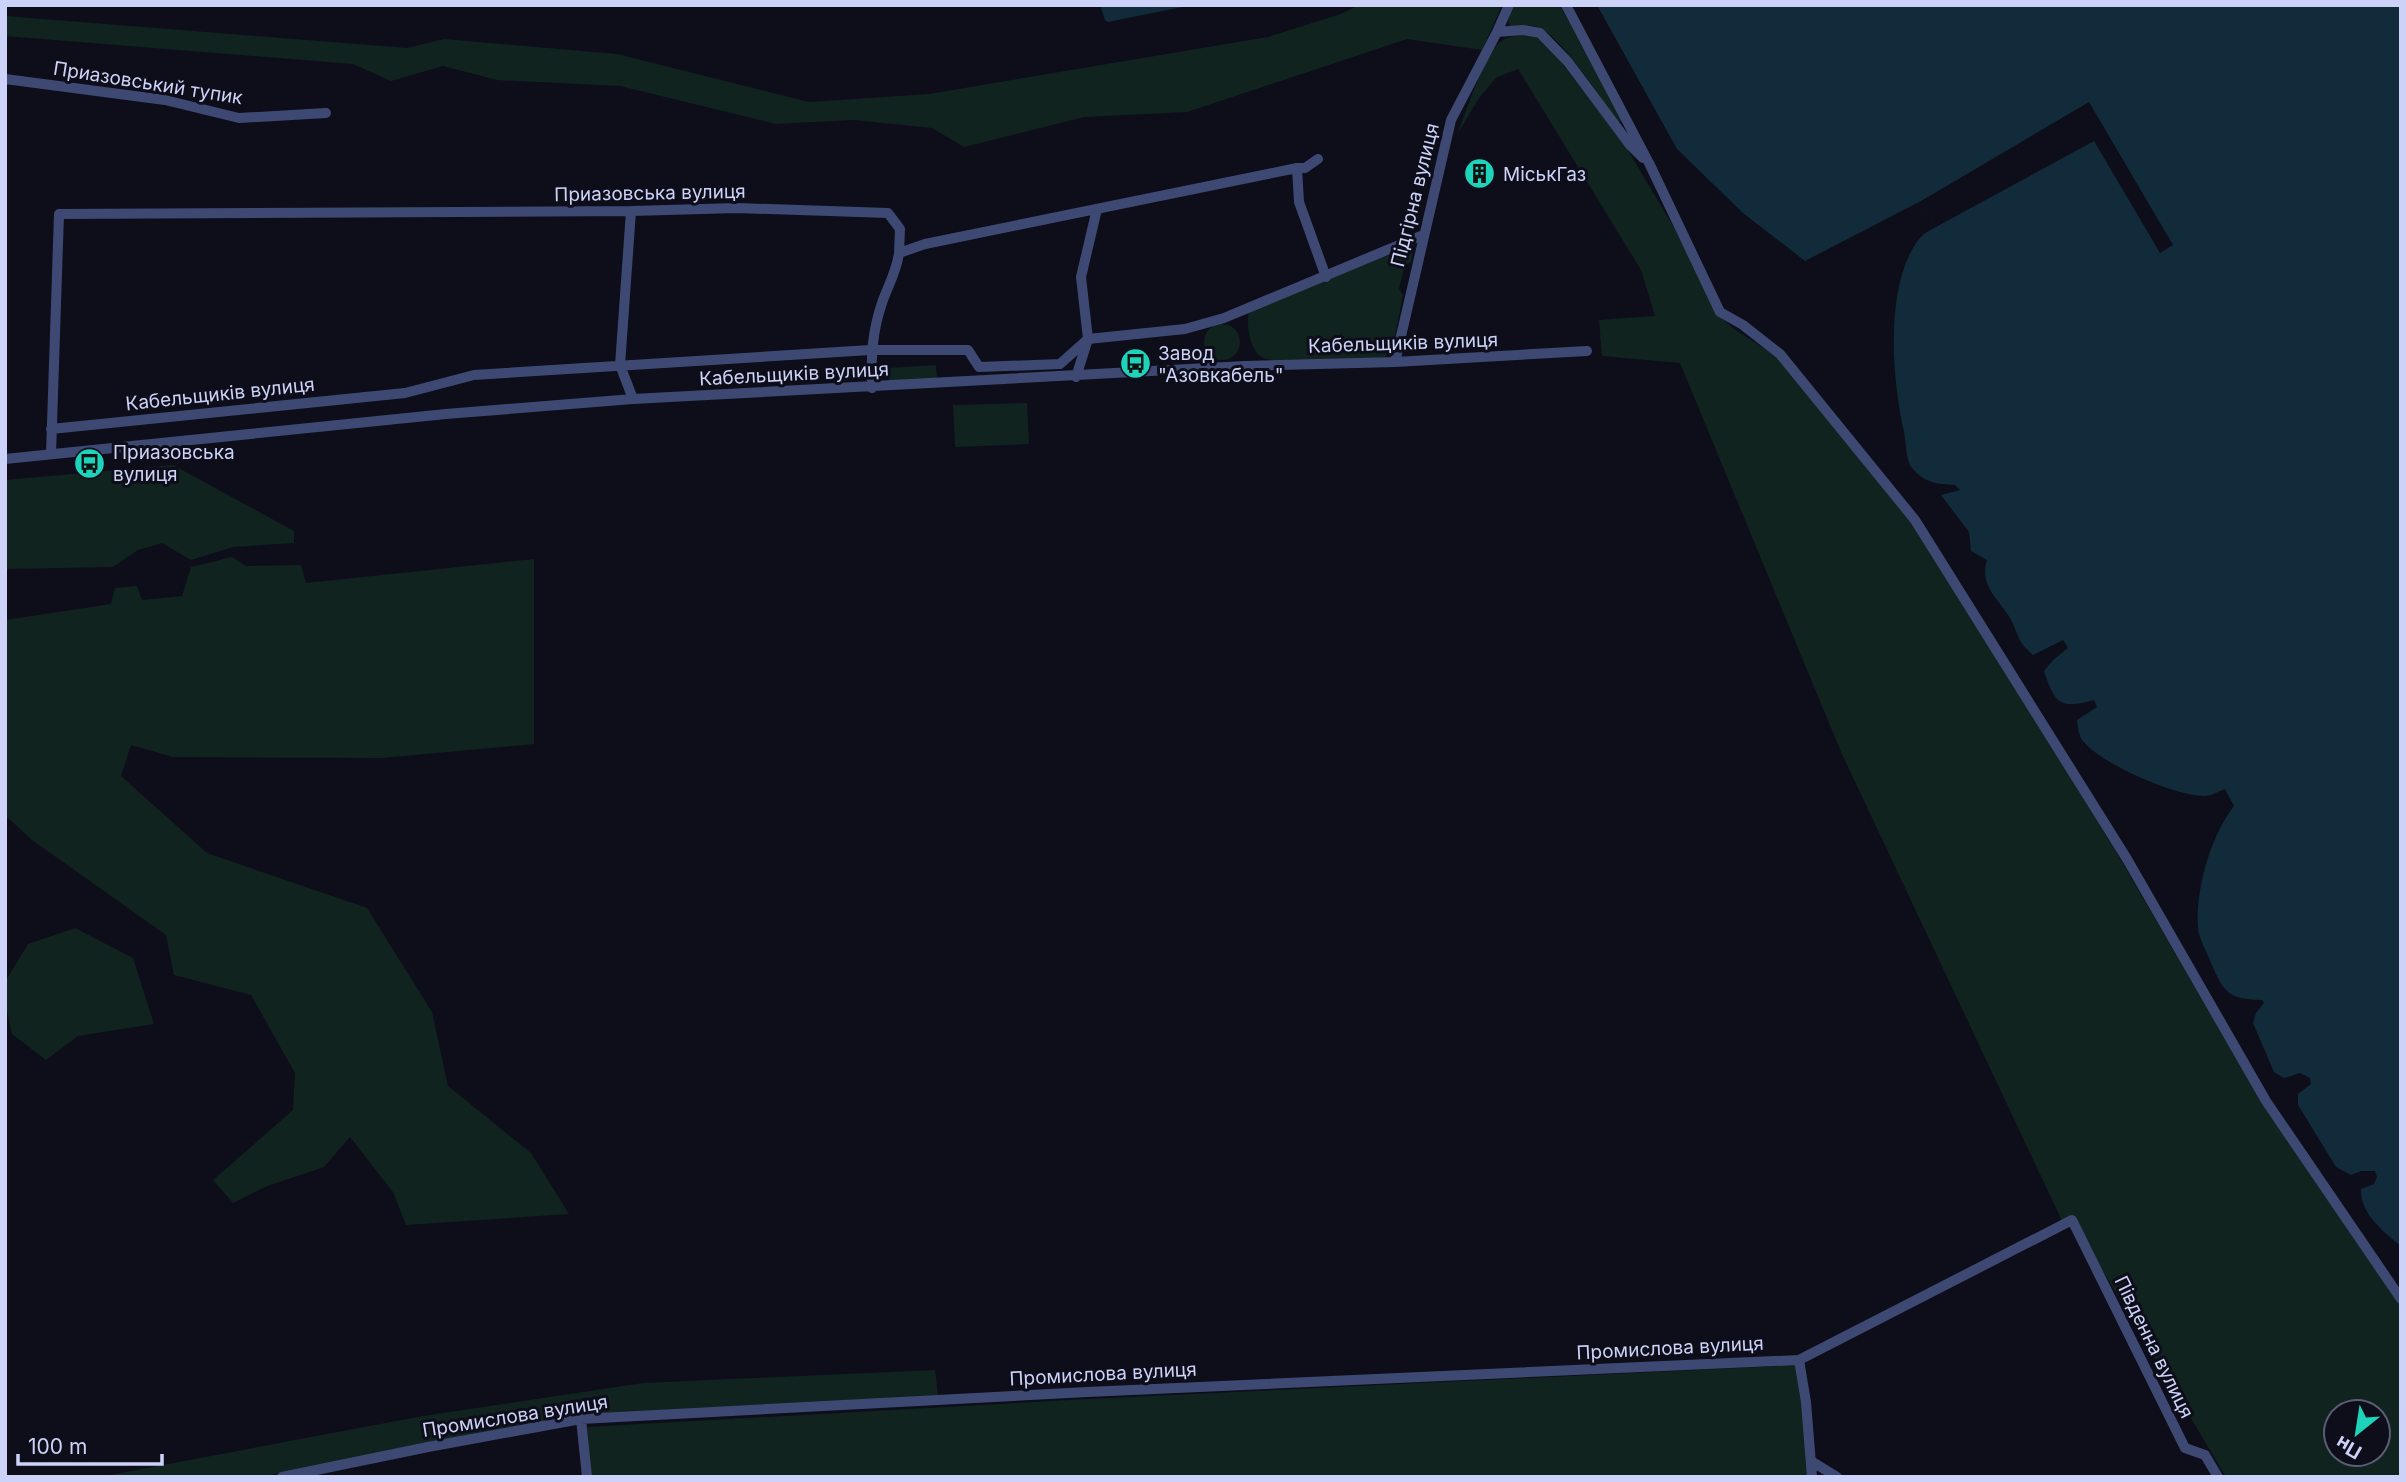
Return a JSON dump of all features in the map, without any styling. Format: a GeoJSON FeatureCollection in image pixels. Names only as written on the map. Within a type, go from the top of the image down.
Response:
{"type":"FeatureCollection","features":[{"type":"Feature","properties":{"kind":"street","name":"Підгірна вулиця"},"geometry":{"type":"LineString","coordinates":[[1395,362],[1451,120],[1497,32],[1508,5]]}},
{"type":"Feature","properties":{"kind":"street"},"geometry":{"type":"LineString","coordinates":[[1566,5],[1650,165],[1720,312],[1743,325],[1780,354],[1915,520],[2127,859],[2266,1101],[2401,1299]]}},
{"type":"Feature","properties":{"kind":"street"},"geometry":{"type":"LineString","coordinates":[[1497,32],[1523,30],[1540,33],[1561,54],[1630,145],[1650,165]]}},
{"type":"Feature","properties":{"kind":"street","name":"Приазовський тупик"},"geometry":{"type":"LineString","coordinates":[[5,79],[165,100],[239,118],[326,113]]}},
{"type":"Feature","properties":{"kind":"street"},"geometry":{"type":"LineString","coordinates":[[872,388],[870,349],[899,253],[925,244],[1305,168],[1318,159]]}},
{"type":"Feature","properties":{"kind":"street"},"geometry":{"type":"LineString","coordinates":[[1297,168],[1299,202],[1326,277]]}},
{"type":"Feature","properties":{"kind":"street","name":"Приазовська вулиця"},"geometry":{"type":"LineString","coordinates":[[51,429],[59,214],[737,208],[888,213],[901,229],[899,253]]}},
{"type":"Feature","properties":{"kind":"street"},"geometry":{"type":"LineString","coordinates":[[1076,377],[1088,340],[1081,278],[1097,209]]}},
{"type":"Feature","properties":{"kind":"street"},"geometry":{"type":"LineString","coordinates":[[631,211],[620,365],[633,399]]}},
{"type":"Feature","properties":{"kind":"street"},"geometry":{"type":"LineString","coordinates":[[1088,340],[1185,329],[1224,318],[1423,235]]}},
{"type":"Feature","properties":{"kind":"street","name":"Кабельщиків вулиця"},"geometry":{"type":"LineString","coordinates":[[51,429],[405,393],[474,375],[620,365],[870,349],[968,349],[979,366],[1060,364],[1088,340]]}},
{"type":"Feature","properties":{"kind":"street","name":"Кабельщиків вулиця"},"geometry":{"type":"LineString","coordinates":[[5,459],[446,414],[633,399],[1245,366],[1395,362],[1587,351]]}},
{"type":"Feature","properties":{"kind":"street"},"geometry":{"type":"LineString","coordinates":[[51,429],[51,454]]}},
{"type":"Feature","properties":{"kind":"street","name":"Південна вулиця"},"geometry":{"type":"LineString","coordinates":[[1799,1360],[2072,1220],[2185,1448],[2205,1455],[2218,1477]]}},
{"type":"Feature","properties":{"kind":"street"},"geometry":{"type":"LineString","coordinates":[[1799,1360],[1806,1402],[1812,1477]]}},
{"type":"Feature","properties":{"kind":"street","name":"Промислова вулиця"},"geometry":{"type":"LineString","coordinates":[[282,1477],[581,1419],[1087,1392],[1799,1360]]}},
{"type":"Feature","properties":{"kind":"street"},"geometry":{"type":"LineString","coordinates":[[581,1419],[587,1477]]}},
{"type":"Feature","properties":{"kind":"street"},"geometry":{"type":"LineString","coordinates":[[1811,1461],[1837,1477]]}},
{"type":"Feature","properties":{"kind":"green space"},"geometry":{"type":"Polygon","coordinates":[[[1359,5],[1502,5],[1482,50],[1407,39],[1187,112],[1084,117],[964,147],[932,128],[854,120],[776,124],[620,86],[497,80],[443,66],[391,81],[353,64],[5,36],[5,16],[407,48],[444,39],[617,54],[809,102],[929,94],[1268,37],[1341,14],[1359,5]]]}},
{"type":"Feature","properties":{"kind":"green space"},"geometry":{"type":"Polygon","coordinates":[[[1513,5],[1560,5],[1622,121],[1618,123],[1569,55],[1547,32],[1531,26],[1510,27],[1508,20],[1513,5]]]}},
{"type":"Feature","properties":{"kind":"green space"},"geometry":{"type":"Polygon","coordinates":[[[1522,35],[1538,38],[1548,45],[1626,147],[1673,226],[1719,316],[1776,356],[1914,522],[2121,860],[2263,1105],[2401,1307],[2401,1477],[2226,1477],[2072,1219],[2063,1223],[1841,752],[1680,363],[1602,356],[1599,320],[1655,316],[1641,270],[1518,69],[1497,77],[1479,98],[1458,133],[1486,62],[1497,45],[1509,37],[1522,35]]]}},
{"type":"Feature","properties":{"kind":"green space"},"geometry":{"type":"Polygon","coordinates":[[[1414,245],[1411,262],[1405,265],[1399,289],[1403,295],[1393,347],[1385,357],[1283,362],[1269,360],[1256,352],[1249,334],[1249,310],[1414,245]]]}},
{"type":"Feature","properties":{"kind":"green space"},"geometry":{"type":"Polygon","coordinates":[[[1222,324],[1235,329],[1240,342],[1235,355],[1222,360],[1209,355],[1204,342],[1209,329],[1222,324]]]}},
{"type":"Feature","properties":{"kind":"green space"},"geometry":{"type":"Polygon","coordinates":[[[936,365],[937,379],[889,381],[888,368],[936,365]]]}},
{"type":"Feature","properties":{"kind":"green space"},"geometry":{"type":"Polygon","coordinates":[[[1027,403],[1029,444],[955,447],[953,405],[1027,403]]]}},
{"type":"Feature","properties":{"kind":"green space"},"geometry":{"type":"Polygon","coordinates":[[[173,465],[294,531],[294,543],[233,547],[191,560],[162,543],[138,550],[113,567],[5,569],[5,480],[173,465]]]}},
{"type":"Feature","properties":{"kind":"green space"},"geometry":{"type":"Polygon","coordinates":[[[232,557],[246,566],[301,565],[306,583],[534,559],[534,744],[382,758],[173,757],[131,745],[121,776],[207,853],[367,908],[432,1012],[448,1086],[531,1153],[569,1214],[406,1225],[393,1192],[350,1137],[324,1167],[267,1186],[233,1203],[213,1180],[293,1110],[295,1073],[251,995],[174,975],[166,935],[32,840],[5,815],[5,620],[111,604],[115,588],[137,586],[142,600],[182,596],[191,567],[232,557]]]}},
{"type":"Feature","properties":{"kind":"green space"},"geometry":{"type":"Polygon","coordinates":[[[75,928],[133,958],[154,1024],[78,1036],[46,1060],[12,1034],[5,1002],[5,982],[28,944],[75,928]]]}},
{"type":"Feature","properties":{"kind":"green space"},"geometry":{"type":"Polygon","coordinates":[[[1801,1365],[1811,1477],[591,1477],[587,1427],[1088,1399],[1801,1365]]]}},
{"type":"Feature","properties":{"kind":"green space"},"geometry":{"type":"Polygon","coordinates":[[[935,1370],[938,1395],[626,1412],[428,1443],[260,1477],[99,1477],[423,1416],[643,1383],[935,1370]]]}},
{"type":"Feature","properties":{"kind":"water"},"geometry":{"type":"Polygon","coordinates":[[[1100,5],[1192,5],[1108,22],[1100,5]]]}},
{"type":"Feature","properties":{"kind":"water"},"geometry":{"type":"Polygon","coordinates":[[[1597,5],[2401,5],[2401,1246],[2380,1228],[2364,1206],[2361,1189],[2374,1184],[2377,1177],[2375,1171],[2361,1171],[2351,1175],[2336,1167],[2298,1105],[2298,1094],[2311,1084],[2310,1078],[2300,1073],[2284,1078],[2274,1072],[2253,1023],[2256,1013],[2264,1003],[2262,1000],[2241,998],[2228,992],[2201,941],[2198,913],[2202,880],[2218,832],[2234,806],[2225,789],[2205,796],[2158,785],[2122,769],[2083,741],[2077,720],[2097,707],[2094,700],[2074,704],[2061,702],[2052,691],[2044,671],[2068,648],[2063,640],[2033,655],[2023,645],[2010,618],[1988,585],[1985,569],[1987,560],[1971,551],[1969,532],[1941,495],[1960,490],[1955,485],[1926,480],[1910,465],[1896,386],[1894,333],[1900,281],[1908,258],[1921,237],[1936,227],[1921,201],[1805,261],[1743,213],[1677,149],[1597,5]]]}},
{"type":"Feature","properties":{"kind":"pier"},"geometry":{"type":"Polygon","coordinates":[[[2089,102],[2173,245],[2160,253],[2094,141],[1936,227],[1921,201],[2089,102]]]}},
{"type":"Feature","properties":{"kind":"place","name":"МіськГаз"},"geometry":{"type":"Point","coordinates":[1480,174]}},
{"type":"Feature","properties":{"kind":"place","name":"Завод \"Азовкабель\""},"geometry":{"type":"Point","coordinates":[1135,364]}},
{"type":"Feature","properties":{"kind":"place","name":"Приазовська вулиця"},"geometry":{"type":"Point","coordinates":[90,463]}}]}
